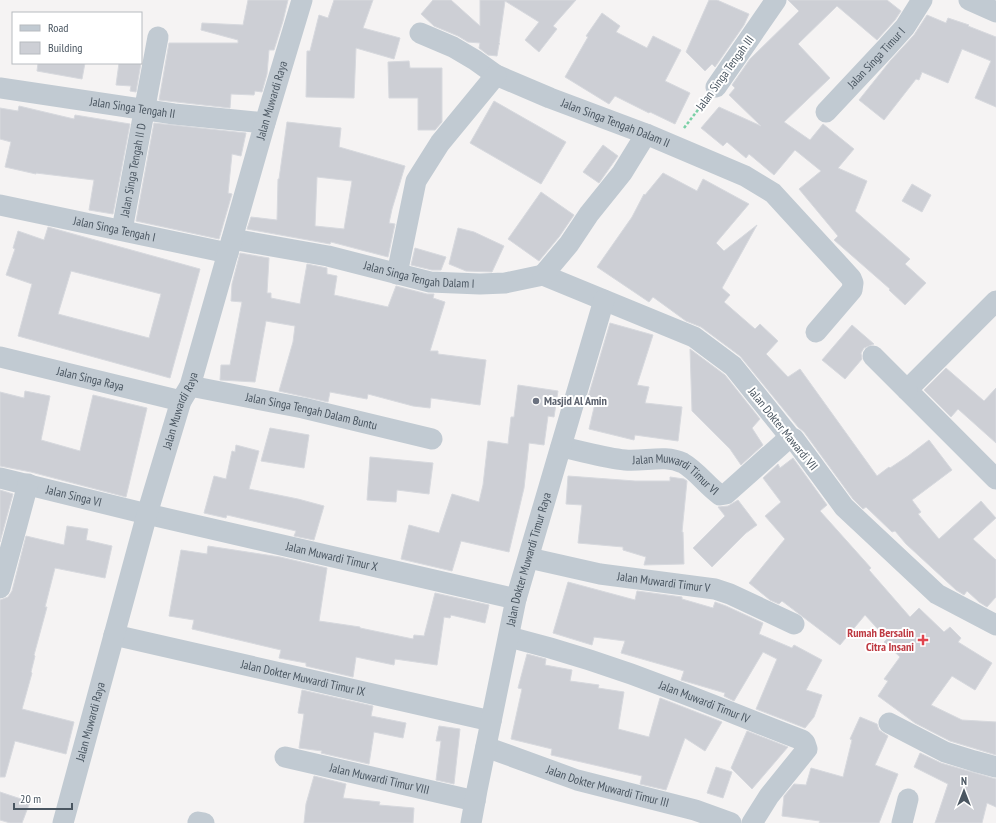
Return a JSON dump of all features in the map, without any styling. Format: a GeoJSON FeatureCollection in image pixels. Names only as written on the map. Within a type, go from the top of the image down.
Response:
{"type":"FeatureCollection","features":[{"type":"Feature","properties":{"kind":"street","name":"Jalan Muwardi Raya"},"geometry":{"type":"LineString","coordinates":[[63,823],[147,514],[230,246],[302,0]]}},
{"type":"Feature","properties":{"kind":"street","name":"Jalan Singa Tengah III"},"geometry":{"type":"LineString","coordinates":[[716,87],[776,0]]}},
{"type":"Feature","properties":{"kind":"street","name":"Jalan Singa Timur I"},"geometry":{"type":"LineString","coordinates":[[826,112],[905,27],[921,0]]}},
{"type":"Feature","properties":{"kind":"street"},"geometry":{"type":"LineString","coordinates":[[969,0],[996,12]]}},
{"type":"Feature","properties":{"kind":"street","name":"Jalan Singa Tengah Dalam II"},"geometry":{"type":"LineString","coordinates":[[420,33],[475,60],[496,75],[550,98],[672,144],[745,176],[773,193],[851,278],[853,283],[852,290],[816,332]]}},
{"type":"Feature","properties":{"kind":"street","name":"Jalan Singa Tengah II D"},"geometry":{"type":"LineString","coordinates":[[122,230],[143,110],[158,37]]}},
{"type":"Feature","properties":{"kind":"street"},"geometry":{"type":"LineString","coordinates":[[397,274],[416,181],[440,143],[496,75]]}},
{"type":"Feature","properties":{"kind":"street","name":"Jalan Singa Tengah II"},"geometry":{"type":"LineString","coordinates":[[0,88],[143,110],[265,123]]}},
{"type":"Feature","properties":{"kind":"street"},"geometry":{"type":"LineString","coordinates":[[604,300],[543,275],[569,244],[589,214],[622,173],[646,134]]}},
{"type":"Feature","properties":{"kind":"street","name":"Jalan Singa Tengah I"},"geometry":{"type":"LineString","coordinates":[[0,205],[122,230],[230,246]]}},
{"type":"Feature","properties":{"kind":"street","name":"Jalan Singa Tengah Dalam I"},"geometry":{"type":"LineString","coordinates":[[230,246],[328,256],[430,282],[480,284],[506,283],[543,275]]}},
{"type":"Feature","properties":{"kind":"street","name":"Jalan Dokter Mawardi VII"},"geometry":{"type":"LineString","coordinates":[[604,300],[694,337],[733,366],[790,437],[794,439],[844,507],[937,594],[996,625]]}},
{"type":"Feature","properties":{"kind":"street","name":"Jalan Dokter Muwardi Timur Raya"},"geometry":{"type":"LineString","coordinates":[[472,823],[475,800],[516,599],[604,300]]}},
{"type":"Feature","properties":{"kind":"street"},"geometry":{"type":"LineString","coordinates":[[907,390],[996,301]]}},
{"type":"Feature","properties":{"kind":"street"},"geometry":{"type":"LineString","coordinates":[[872,356],[996,478]]}},
{"type":"Feature","properties":{"kind":"street","name":"Jalan Singa Raya"},"geometry":{"type":"LineString","coordinates":[[0,357],[185,394]]}},
{"type":"Feature","properties":{"kind":"street","name":"Jalan Singa Tengah Dalam Buntu"},"geometry":{"type":"LineString","coordinates":[[185,394],[303,408],[432,439]]}},
{"type":"Feature","properties":{"kind":"street","name":"Jalan Muwardi Timur VI"},"geometry":{"type":"LineString","coordinates":[[561,447],[624,460],[657,458],[669,459],[682,463],[691,469],[720,495],[726,494],[790,437]]}},
{"type":"Feature","properties":{"kind":"street","name":"Jalan Singa VI"},"geometry":{"type":"LineString","coordinates":[[0,478],[147,514]]}},
{"type":"Feature","properties":{"kind":"street"},"geometry":{"type":"LineString","coordinates":[[0,586],[28,484]]}},
{"type":"Feature","properties":{"kind":"street","name":"Jalan Muwardi Timur X"},"geometry":{"type":"LineString","coordinates":[[147,514],[516,599]]}},
{"type":"Feature","properties":{"kind":"street","name":"Jalan Muwardi Timur V"},"geometry":{"type":"LineString","coordinates":[[528,558],[600,574],[715,589],[730,594],[794,624]]}},
{"type":"Feature","properties":{"kind":"street","name":"Jalan Dokter Muwardi Timur IX"},"geometry":{"type":"LineString","coordinates":[[114,635],[491,721]]}},
{"type":"Feature","properties":{"kind":"street","name":"Jalan Muwardi Timur IV"},"geometry":{"type":"LineString","coordinates":[[509,637],[554,648],[674,689],[746,719],[802,740],[807,749],[770,796],[752,823]]}},
{"type":"Feature","properties":{"kind":"street"},"geometry":{"type":"LineString","coordinates":[[889,723],[944,752],[996,767]]}},
{"type":"Feature","properties":{"kind":"street","name":"Jalan Dokter Muwardi Timur III"},"geometry":{"type":"LineString","coordinates":[[486,747],[576,780],[695,810],[731,823]]}},
{"type":"Feature","properties":{"kind":"street","name":"Jalan Muwardi Timur VIII"},"geometry":{"type":"LineString","coordinates":[[285,757],[475,800]]}},
{"type":"Feature","properties":{"kind":"street"},"geometry":{"type":"LineString","coordinates":[[902,823],[908,799]]}},
{"type":"Feature","properties":{"kind":"path","name":"Jalan Singa Tengah III"},"geometry":{"type":"LineString","coordinates":[[672,144],[716,87]]}},
{"type":"Feature","properties":{"kind":"building"},"geometry":{"type":"Polygon","coordinates":[[[248,0],[288,0],[274,50],[269,50],[267,74],[262,92],[255,91],[254,95],[231,94],[230,108],[159,100],[169,43],[238,43],[238,40],[201,30],[202,23],[243,25],[248,0]]]}},
{"type":"Feature","properties":{"kind":"building"},"geometry":{"type":"Polygon","coordinates":[[[334,0],[373,0],[363,28],[400,38],[394,59],[356,48],[354,98],[306,97],[307,51],[310,51],[319,15],[328,18],[334,0]]]}},
{"type":"Feature","properties":{"kind":"building"},"geometry":{"type":"Polygon","coordinates":[[[433,0],[451,0],[480,26],[480,0],[576,0],[553,26],[557,29],[539,52],[525,40],[539,22],[505,1],[500,44],[497,56],[488,55],[479,48],[480,43],[468,42],[434,26],[421,14],[433,0]]]}},
{"type":"Feature","properties":{"kind":"building"},"geometry":{"type":"Polygon","coordinates":[[[709,0],[717,0],[749,14],[744,25],[715,67],[712,64],[705,71],[686,52],[709,0]]]}},
{"type":"Feature","properties":{"kind":"building"},"geometry":{"type":"Polygon","coordinates":[[[788,0],[887,0],[901,11],[877,40],[837,6],[798,44],[830,78],[784,122],[810,140],[823,124],[854,149],[838,168],[867,181],[855,211],[910,259],[905,264],[926,283],[905,305],[889,290],[890,289],[834,240],[838,236],[799,189],[821,171],[795,150],[774,175],[749,154],[746,158],[727,142],[723,146],[701,128],[719,107],[761,126],[729,95],[735,88],[732,85],[750,59],[799,11],[788,0]]]}},
{"type":"Feature","properties":{"kind":"building"},"geometry":{"type":"Polygon","coordinates":[[[602,13],[620,26],[616,32],[647,48],[653,36],[681,50],[665,81],[690,93],[675,124],[615,96],[609,104],[565,77],[588,37],[586,36],[602,13]]]}},
{"type":"Feature","properties":{"kind":"building"},"geometry":{"type":"Polygon","coordinates":[[[927,15],[946,23],[948,18],[969,25],[968,26],[996,37],[996,107],[975,98],[991,61],[962,49],[948,83],[922,72],[919,80],[916,79],[884,120],[859,100],[891,60],[914,35],[927,15]]]}},
{"type":"Feature","properties":{"kind":"building"},"geometry":{"type":"Polygon","coordinates":[[[409,61],[410,68],[442,68],[442,122],[435,130],[418,130],[418,98],[389,98],[388,62],[409,61]]]}},
{"type":"Feature","properties":{"kind":"building"},"geometry":{"type":"Polygon","coordinates":[[[38,64],[85,64],[82,79],[37,71],[38,64]]]}},
{"type":"Feature","properties":{"kind":"building"},"geometry":{"type":"Polygon","coordinates":[[[119,64],[141,64],[136,92],[130,91],[131,86],[116,85],[119,64]]]}},
{"type":"Feature","properties":{"kind":"building"},"geometry":{"type":"Polygon","coordinates":[[[494,101],[566,142],[541,184],[470,143],[494,101]]]}},
{"type":"Feature","properties":{"kind":"building"},"geometry":{"type":"Polygon","coordinates":[[[19,106],[74,119],[75,115],[130,124],[113,214],[89,210],[94,180],[36,174],[5,167],[11,142],[0,139],[0,108],[18,111],[19,106]]]}},
{"type":"Feature","properties":{"kind":"building"},"geometry":{"type":"Polygon","coordinates":[[[287,122],[341,128],[339,147],[405,166],[389,223],[395,224],[388,257],[331,242],[330,244],[247,229],[251,217],[277,220],[279,179],[287,122]],[[317,177],[315,226],[344,229],[352,181],[317,177]]]}},
{"type":"Feature","properties":{"kind":"building"},"geometry":{"type":"Polygon","coordinates":[[[154,123],[246,133],[241,156],[232,154],[228,193],[232,194],[219,239],[136,221],[154,123]]]}},
{"type":"Feature","properties":{"kind":"building"},"geometry":{"type":"Polygon","coordinates":[[[603,145],[618,156],[599,183],[583,172],[603,145]]]}},
{"type":"Feature","properties":{"kind":"building"},"geometry":{"type":"Polygon","coordinates":[[[663,173],[697,191],[703,179],[749,204],[716,243],[724,251],[757,225],[722,288],[730,295],[724,302],[755,329],[760,324],[778,341],[766,354],[788,377],[800,369],[877,476],[908,456],[929,440],[952,470],[912,500],[921,512],[918,514],[939,539],[981,501],[996,518],[973,539],[996,560],[996,597],[987,607],[967,591],[964,595],[956,590],[906,544],[895,531],[892,532],[866,507],[863,509],[853,499],[804,432],[798,427],[740,356],[701,327],[686,321],[653,297],[649,302],[597,267],[632,217],[644,194],[645,195],[663,173]]]}},
{"type":"Feature","properties":{"kind":"building"},"geometry":{"type":"Polygon","coordinates":[[[912,184],[931,195],[922,212],[902,201],[912,184]]]}},
{"type":"Feature","properties":{"kind":"building"},"geometry":{"type":"Polygon","coordinates":[[[541,192],[574,215],[559,237],[539,261],[508,239],[541,192]]]}},
{"type":"Feature","properties":{"kind":"building"},"geometry":{"type":"Polygon","coordinates":[[[48,227],[200,269],[170,378],[18,336],[32,284],[6,275],[15,249],[13,248],[18,231],[44,240],[48,227]],[[71,271],[58,314],[149,338],[161,294],[71,271]]]}},
{"type":"Feature","properties":{"kind":"building"},"geometry":{"type":"Polygon","coordinates":[[[458,228],[474,232],[504,246],[492,272],[466,271],[449,264],[458,228]]]}},
{"type":"Feature","properties":{"kind":"building"},"geometry":{"type":"Polygon","coordinates":[[[415,248],[446,257],[441,270],[432,270],[411,265],[415,248]]]}},
{"type":"Feature","properties":{"kind":"building"},"geometry":{"type":"Polygon","coordinates":[[[240,253],[269,258],[267,293],[271,293],[271,298],[300,304],[307,264],[327,268],[327,274],[337,276],[334,295],[388,307],[396,286],[427,294],[434,294],[433,298],[445,302],[430,351],[438,351],[438,354],[486,360],[480,405],[431,398],[430,408],[413,406],[368,394],[367,399],[330,392],[328,402],[279,391],[293,342],[295,326],[266,321],[255,382],[220,380],[221,365],[230,365],[242,302],[231,301],[232,284],[240,253]]]}},
{"type":"Feature","properties":{"kind":"building"},"geometry":{"type":"Polygon","coordinates":[[[610,323],[653,335],[637,385],[649,387],[645,403],[682,407],[678,441],[635,435],[634,440],[589,429],[596,399],[588,397],[610,323]]]}},
{"type":"Feature","properties":{"kind":"building"},"geometry":{"type":"Polygon","coordinates":[[[852,325],[874,344],[864,348],[861,353],[862,359],[845,379],[822,360],[852,325]]]}},
{"type":"Feature","properties":{"kind":"building"},"geometry":{"type":"Polygon","coordinates":[[[690,349],[725,375],[760,419],[752,428],[763,445],[741,465],[730,449],[692,411],[690,349]]]}},
{"type":"Feature","properties":{"kind":"building"},"geometry":{"type":"Polygon","coordinates":[[[946,368],[984,401],[996,388],[996,443],[958,409],[951,417],[924,390],[946,368]]]}},
{"type":"Feature","properties":{"kind":"building"},"geometry":{"type":"Polygon","coordinates":[[[518,385],[558,391],[554,417],[548,416],[544,445],[529,443],[524,488],[509,552],[461,541],[452,571],[401,559],[409,525],[439,533],[452,494],[479,502],[483,485],[488,441],[508,444],[511,417],[514,417],[518,385]]]}},
{"type":"Feature","properties":{"kind":"building"},"geometry":{"type":"Polygon","coordinates":[[[25,391],[50,396],[41,440],[80,451],[93,395],[147,408],[126,497],[31,472],[0,466],[0,392],[24,398],[25,391]]]}},
{"type":"Feature","properties":{"kind":"building"},"geometry":{"type":"Polygon","coordinates":[[[270,428],[309,435],[304,468],[261,461],[270,428]]]}},
{"type":"Feature","properties":{"kind":"building"},"geometry":{"type":"Polygon","coordinates":[[[236,445],[259,451],[249,489],[324,506],[314,540],[294,536],[296,531],[227,515],[226,518],[204,513],[214,476],[226,479],[232,451],[235,452],[236,445]]]}},
{"type":"Feature","properties":{"kind":"building"},"geometry":{"type":"Polygon","coordinates":[[[370,457],[433,463],[429,494],[397,490],[396,502],[367,500],[370,457]]]}},
{"type":"Feature","properties":{"kind":"building"},"geometry":{"type":"Polygon","coordinates":[[[793,458],[827,505],[820,511],[871,568],[869,570],[910,617],[919,608],[944,632],[950,627],[961,638],[958,642],[992,663],[975,690],[952,676],[931,705],[962,720],[996,722],[996,755],[950,741],[915,723],[878,696],[888,681],[884,679],[900,657],[884,642],[887,639],[865,615],[840,645],[782,601],[779,604],[770,600],[749,583],[785,539],[765,516],[781,502],[763,478],[778,464],[780,468],[793,458]]]}},
{"type":"Feature","properties":{"kind":"building"},"geometry":{"type":"Polygon","coordinates":[[[568,476],[635,481],[670,481],[670,477],[684,479],[687,481],[682,532],[684,564],[644,565],[646,557],[623,550],[623,547],[578,543],[582,505],[566,504],[568,476]]]}},
{"type":"Feature","properties":{"kind":"building"},"geometry":{"type":"Polygon","coordinates":[[[0,490],[13,494],[0,542],[0,490]]]}},
{"type":"Feature","properties":{"kind":"building"},"geometry":{"type":"Polygon","coordinates":[[[738,500],[757,525],[746,533],[712,567],[693,548],[725,516],[718,507],[728,506],[738,500]]]}},
{"type":"Feature","properties":{"kind":"building"},"geometry":{"type":"Polygon","coordinates":[[[67,526],[88,529],[86,540],[112,546],[105,578],[55,568],[45,607],[47,607],[34,655],[32,673],[22,709],[74,722],[66,754],[15,741],[5,777],[0,777],[0,600],[8,597],[12,591],[26,536],[64,545],[67,526]]]}},
{"type":"Feature","properties":{"kind":"building"},"geometry":{"type":"Polygon","coordinates":[[[208,546],[280,557],[327,568],[319,621],[360,627],[413,639],[414,635],[424,636],[435,593],[489,605],[485,623],[451,615],[450,618],[444,617],[437,665],[395,659],[394,665],[356,657],[353,677],[306,666],[306,663],[279,658],[281,650],[192,629],[194,620],[169,616],[181,550],[207,554],[208,546]]]}},
{"type":"Feature","properties":{"kind":"building"},"geometry":{"type":"Polygon","coordinates":[[[568,582],[635,600],[637,591],[682,597],[682,599],[713,608],[715,602],[763,623],[759,634],[792,648],[794,645],[822,660],[806,690],[822,695],[814,717],[805,728],[756,709],[777,659],[763,652],[734,701],[724,696],[725,693],[681,680],[684,671],[621,653],[625,641],[594,637],[592,645],[553,633],[568,582]]]}},
{"type":"Feature","properties":{"kind":"building"},"geometry":{"type":"Polygon","coordinates":[[[527,654],[546,659],[545,665],[572,670],[570,681],[599,685],[598,688],[624,692],[618,729],[649,737],[660,698],[722,722],[705,751],[685,738],[666,790],[640,784],[642,776],[551,755],[552,749],[511,739],[522,689],[518,688],[527,654]]]}},
{"type":"Feature","properties":{"kind":"building"},"geometry":{"type":"Polygon","coordinates":[[[302,690],[373,706],[371,716],[406,723],[403,738],[374,732],[369,764],[321,753],[322,751],[299,748],[304,714],[298,713],[302,690]]]}},
{"type":"Feature","properties":{"kind":"building"},"geometry":{"type":"Polygon","coordinates":[[[860,717],[877,724],[879,730],[888,736],[875,765],[898,774],[879,823],[819,823],[820,821],[782,816],[784,796],[794,784],[806,785],[811,768],[843,777],[852,740],[850,739],[860,717]]]}},
{"type":"Feature","properties":{"kind":"building"},"geometry":{"type":"Polygon","coordinates":[[[439,726],[460,729],[454,784],[436,780],[441,741],[436,741],[439,726]]]}},
{"type":"Feature","properties":{"kind":"building"},"geometry":{"type":"Polygon","coordinates":[[[747,731],[788,747],[752,789],[731,768],[747,731]]]}},
{"type":"Feature","properties":{"kind":"building"},"geometry":{"type":"Polygon","coordinates":[[[920,753],[941,763],[996,779],[996,807],[987,803],[982,823],[935,823],[948,784],[914,767],[920,753]]]}},
{"type":"Feature","properties":{"kind":"building"},"geometry":{"type":"Polygon","coordinates":[[[716,767],[732,772],[723,798],[707,793],[716,767]]]}},
{"type":"Feature","properties":{"kind":"building"},"geometry":{"type":"Polygon","coordinates":[[[314,776],[346,784],[343,798],[380,802],[379,805],[414,808],[413,823],[304,823],[306,804],[314,776]]]}},
{"type":"Feature","properties":{"kind":"building"},"geometry":{"type":"Polygon","coordinates":[[[0,792],[30,802],[22,823],[10,823],[0,820],[0,792]]]}},
{"type":"Feature","properties":{"kind":"place","name":"Masjid Al Amin"},"geometry":{"type":"Point","coordinates":[536,401]}},
{"type":"Feature","properties":{"kind":"place","name":"Rumah Bersalin Citra Insani"},"geometry":{"type":"Point","coordinates":[923,640]}}]}
